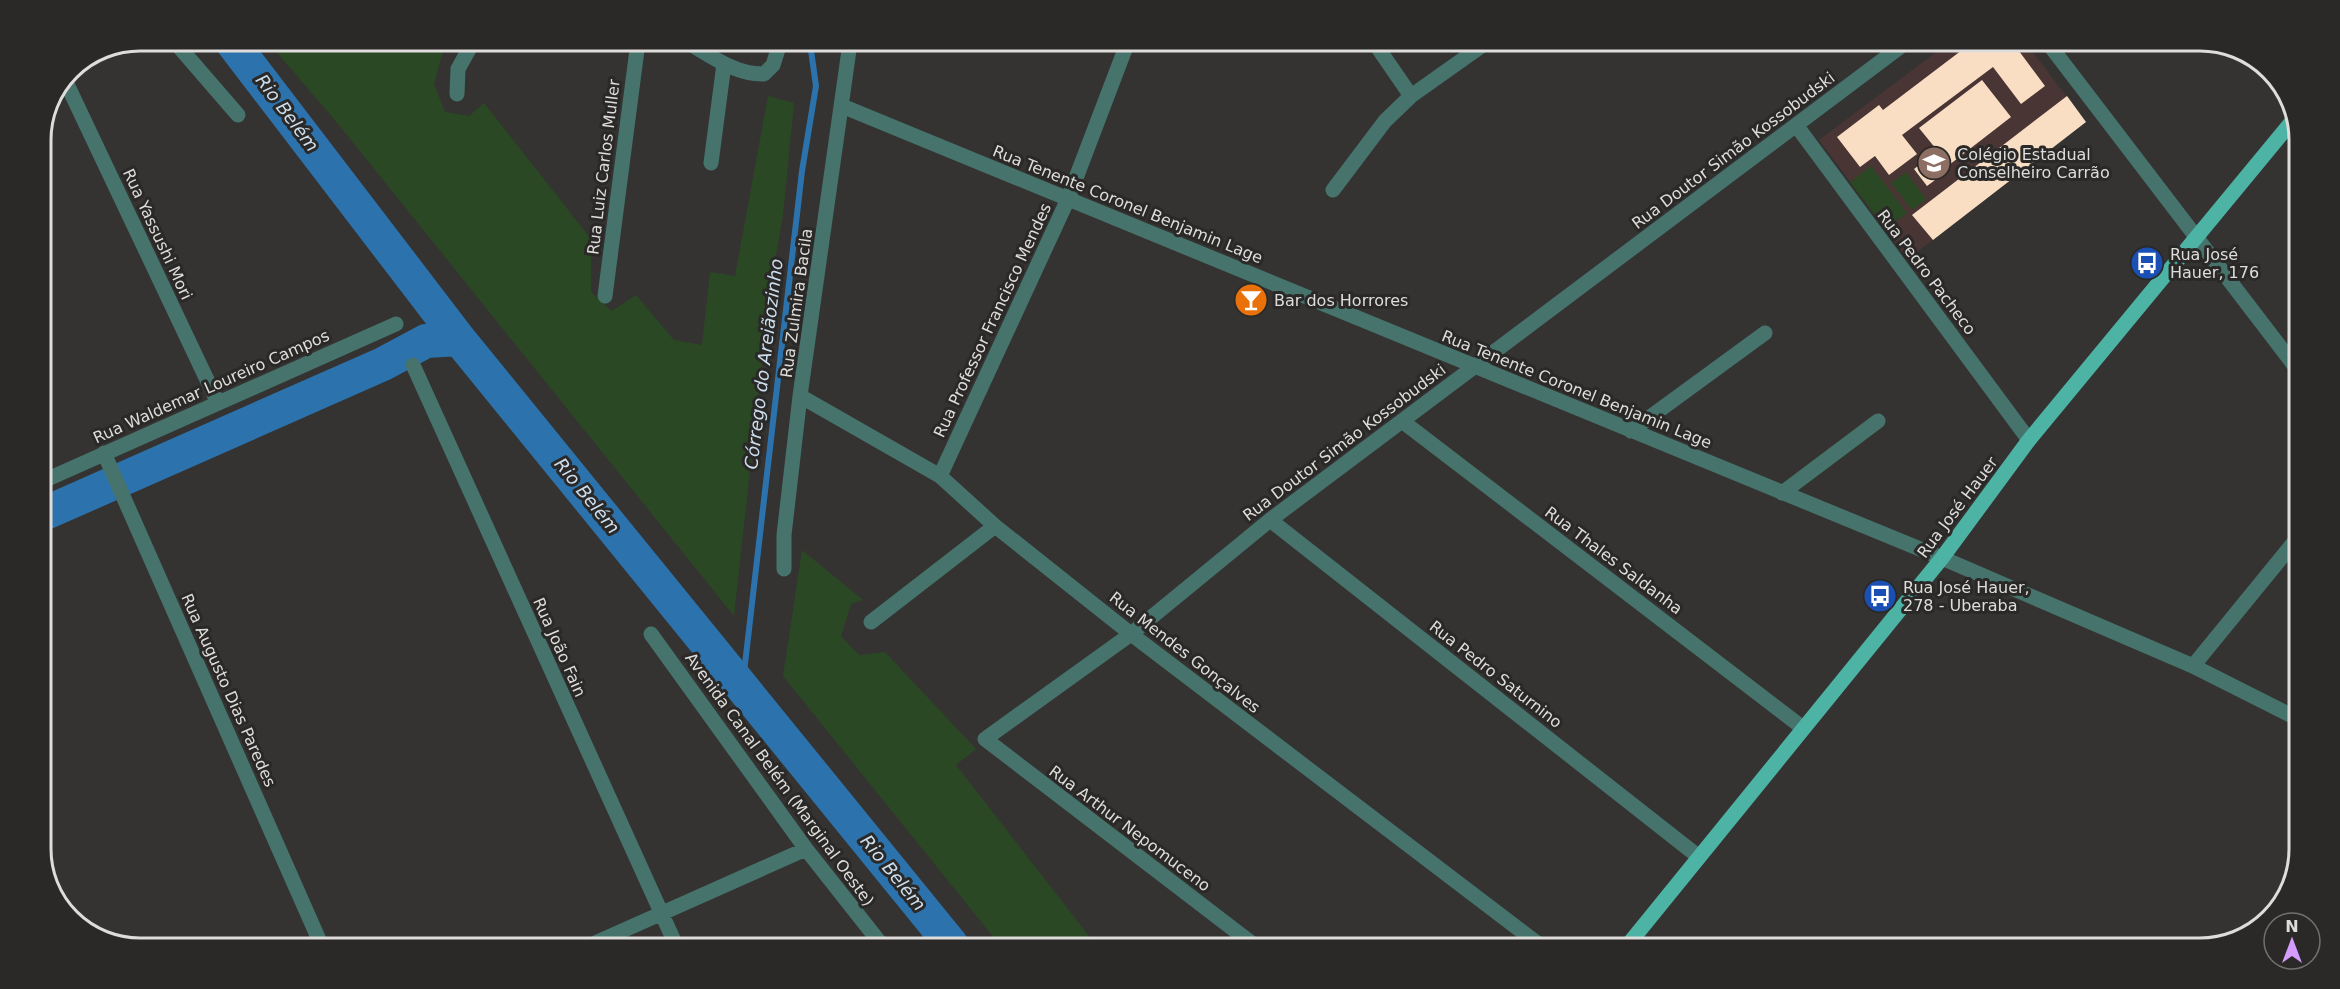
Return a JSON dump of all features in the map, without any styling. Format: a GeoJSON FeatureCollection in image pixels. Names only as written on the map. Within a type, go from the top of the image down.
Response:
{"type":"FeatureCollection","features":[{"type":"Feature","properties":{"kind":"main road","name":"Rua José Hauer"},"geometry":{"type":"LineString","coordinates":[[1633,938],[1942,558],[2029,440],[2288,127]]}},
{"type":"Feature","properties":{"kind":"street"},"geometry":{"type":"LineString","coordinates":[[183,51],[238,114]]}},
{"type":"Feature","properties":{"kind":"street"},"geometry":{"type":"LineString","coordinates":[[456,94],[458,69],[468,51]]}},
{"type":"Feature","properties":{"kind":"street","name":"Rua Luiz Carlos Muller"},"geometry":{"type":"LineString","coordinates":[[605,296],[637,51]]}},
{"type":"Feature","properties":{"kind":"street"},"geometry":{"type":"LineString","coordinates":[[702,51],[724,64],[750,74],[764,74],[773,65],[777,51]]}},
{"type":"Feature","properties":{"kind":"street","name":"Rua Zulmira Bacila"},"geometry":{"type":"LineString","coordinates":[[784,569],[784,535],[800,396],[849,51]]}},
{"type":"Feature","properties":{"kind":"street","name":"Rua Professor Francisco Mendes"},"geometry":{"type":"LineString","coordinates":[[940,476],[1068,199],[1123,51]]}},
{"type":"Feature","properties":{"kind":"street"},"geometry":{"type":"LineString","coordinates":[[1380,51],[1411,96]]}},
{"type":"Feature","properties":{"kind":"street"},"geometry":{"type":"LineString","coordinates":[[1333,190],[1385,121],[1411,96],[1475,51]]}},
{"type":"Feature","properties":{"kind":"street","name":"Rua Doutor Simão Kossobudski"},"geometry":{"type":"LineString","coordinates":[[985,739],[1131,634],[1270,520],[1895,51]]}},
{"type":"Feature","properties":{"kind":"street"},"geometry":{"type":"LineString","coordinates":[[2054,51],[2289,359]]}},
{"type":"Feature","properties":{"kind":"street"},"geometry":{"type":"LineString","coordinates":[[711,163],[724,64]]}},
{"type":"Feature","properties":{"kind":"street","name":"Rua Yassushi Mori"},"geometry":{"type":"LineString","coordinates":[[68,87],[218,403]]}},
{"type":"Feature","properties":{"kind":"street","name":"Rua Tenente Coronel Benjamin Lage"},"geometry":{"type":"LineString","coordinates":[[842,106],[1942,558],[2193,666],[2289,714]]}},
{"type":"Feature","properties":{"kind":"street","name":"Rua Pedro Pacheco"},"geometry":{"type":"LineString","coordinates":[[1796,125],[2029,440]]}},
{"type":"Feature","properties":{"kind":"street","name":"Rua Waldemar Loureiro Campos"},"geometry":{"type":"LineString","coordinates":[[51,477],[396,324]]}},
{"type":"Feature","properties":{"kind":"street"},"geometry":{"type":"LineString","coordinates":[[1631,431],[1765,333]]}},
{"type":"Feature","properties":{"kind":"street","name":"Rua João Fain"},"geometry":{"type":"LineString","coordinates":[[413,365],[673,938]]}},
{"type":"Feature","properties":{"kind":"street","name":"Rua Mendes Gonçalves"},"geometry":{"type":"LineString","coordinates":[[800,396],[940,476],[995,526],[1131,634],[1530,938]]}},
{"type":"Feature","properties":{"kind":"street","name":"Rua Thales Saldanha"},"geometry":{"type":"LineString","coordinates":[[1402,421],[1803,728]]}},
{"type":"Feature","properties":{"kind":"street"},"geometry":{"type":"LineString","coordinates":[[1782,493],[1878,421]]}},
{"type":"Feature","properties":{"kind":"street","name":"Rua Augusto Dias Paredes"},"geometry":{"type":"LineString","coordinates":[[104,453],[318,938]]}},
{"type":"Feature","properties":{"kind":"street","name":"Rua Pedro Saturnino"},"geometry":{"type":"LineString","coordinates":[[1270,520],[1699,857]]}},
{"type":"Feature","properties":{"kind":"street"},"geometry":{"type":"LineString","coordinates":[[871,622],[995,526]]}},
{"type":"Feature","properties":{"kind":"street"},"geometry":{"type":"LineString","coordinates":[[2193,666],[2289,548]]}},
{"type":"Feature","properties":{"kind":"street","name":"Avenida Canal Belém (Marginal Oeste)"},"geometry":{"type":"LineString","coordinates":[[651,634],[806,849],[876,938]]}},
{"type":"Feature","properties":{"kind":"street","name":"Rua Arthur Nepomuceno"},"geometry":{"type":"LineString","coordinates":[[985,739],[1245,938]]}},
{"type":"Feature","properties":{"kind":"street"},"geometry":{"type":"LineString","coordinates":[[606,938],[806,849]]}},
{"type":"Feature","properties":{"kind":"shaded area","name":"Colégio Estadual Conselheiro Carrão"},"geometry":{"type":"Polygon","coordinates":[[[1938,51],[2032,51],[2086,122],[1908,259],[1819,140],[1938,51]]]}},
{"type":"Feature","properties":{"kind":"green space"},"geometry":{"type":"Polygon","coordinates":[[[276,51],[443,51],[434,84],[445,112],[469,116],[484,103],[591,239],[591,292],[612,311],[636,295],[674,340],[702,345],[710,272],[735,276],[768,96],[794,103],[783,215],[770,290],[734,616],[334,119],[276,51]]]}},
{"type":"Feature","properties":{"kind":"green space"},"geometry":{"type":"Polygon","coordinates":[[[1871,166],[1907,213],[1886,229],[1850,182],[1871,166]]]}},
{"type":"Feature","properties":{"kind":"green space"},"geometry":{"type":"Polygon","coordinates":[[[1906,172],[1926,199],[1912,210],[1891,183],[1906,172]]]}},
{"type":"Feature","properties":{"kind":"green space"},"geometry":{"type":"Polygon","coordinates":[[[802,550],[863,600],[851,604],[841,636],[859,655],[885,652],[976,749],[956,765],[1091,938],[994,938],[783,676],[802,550]]]}},
{"type":"Feature","properties":{"kind":"building"},"geometry":{"type":"Polygon","coordinates":[[[1961,51],[2019,51],[2045,86],[2021,104],[1993,67],[1902,135],[1917,154],[1889,175],[1875,156],[1860,167],[1837,137],[1879,105],[1883,110],[1961,51]]]}},
{"type":"Feature","properties":{"kind":"building"},"geometry":{"type":"Polygon","coordinates":[[[1982,80],[2011,117],[1949,165],[1919,128],[1982,80]]]}},
{"type":"Feature","properties":{"kind":"building"},"geometry":{"type":"Polygon","coordinates":[[[2067,96],[2086,122],[1933,240],[1912,215],[2067,96]]]}},
{"type":"Feature","properties":{"kind":"building"},"geometry":{"type":"Polygon","coordinates":[[[1932,155],[1946,172],[1927,186],[1914,169],[1932,155]]]}},
{"type":"Feature","properties":{"kind":"waterway","name":"Rio Belém"},"geometry":{"type":"LineString","coordinates":[[239,51],[459,339],[946,938]]}},
{"type":"Feature","properties":{"kind":"waterway","name":"Córrego do Areiãozinho"},"geometry":{"type":"LineString","coordinates":[[742,690],[802,171],[816,86],[811,51]]}},
{"type":"Feature","properties":{"kind":"waterway"},"geometry":{"type":"LineString","coordinates":[[51,511],[383,364],[426,341],[459,339]]}},
{"type":"Feature","properties":{"kind":"place","name":"Colégio Estadual Conselheiro Carrão"},"geometry":{"type":"Point","coordinates":[1934,163]}},
{"type":"Feature","properties":{"kind":"place","name":"Rua José Hauer, 176"},"geometry":{"type":"Point","coordinates":[2147,263]}},
{"type":"Feature","properties":{"kind":"place","name":"Bar dos Horrores"},"geometry":{"type":"Point","coordinates":[1251,300]}},
{"type":"Feature","properties":{"kind":"place","name":"Rua José Hauer, 278 - Uberaba"},"geometry":{"type":"Point","coordinates":[1880,596]}}]}
